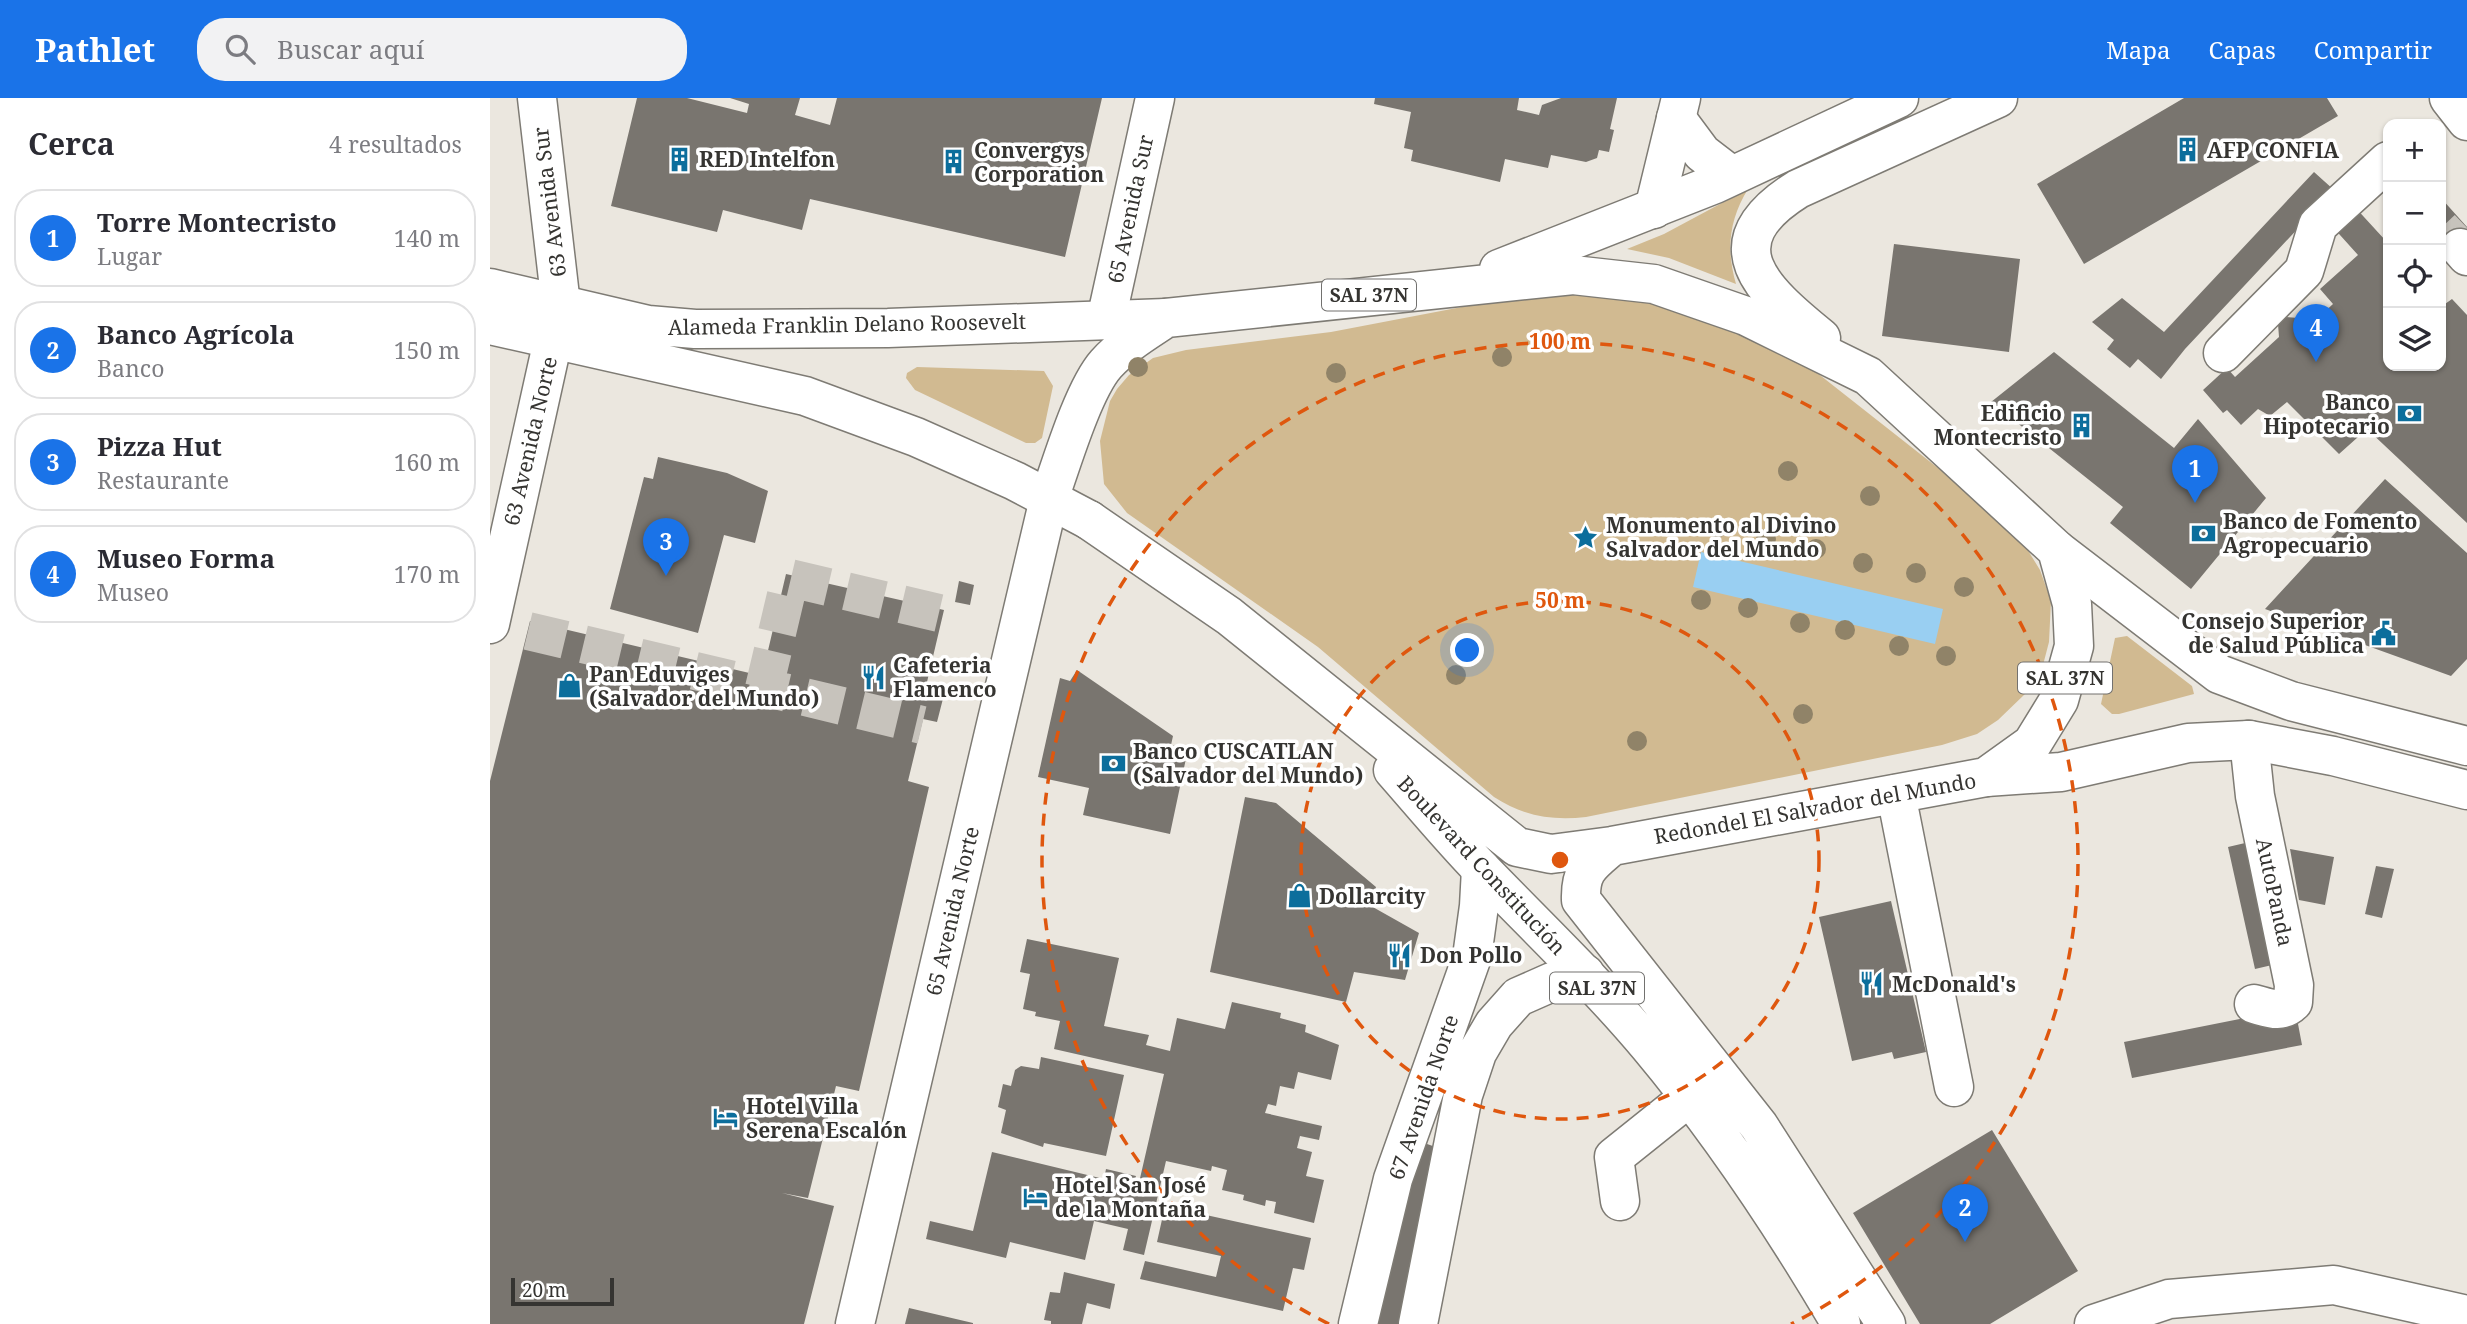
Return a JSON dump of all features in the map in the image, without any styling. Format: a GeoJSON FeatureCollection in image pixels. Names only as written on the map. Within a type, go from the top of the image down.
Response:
{"type":"FeatureCollection","features":[{"type":"Feature","properties":{"kind":"main road","name":"63 Avenida Sur"},"geometry":{"type":"LineString","coordinates":[[537,98],[557,323]]}},
{"type":"Feature","properties":{"kind":"main road","name":"65 Avenida Sur"},"geometry":{"type":"LineString","coordinates":[[1106,320],[1155,98]]}},
{"type":"Feature","properties":{"kind":"main road"},"geometry":{"type":"LineString","coordinates":[[1454,286],[1654,209],[1732,176],[1899,98]]}},
{"type":"Feature","properties":{"kind":"main road"},"geometry":{"type":"LineString","coordinates":[[1868,376],[1794,316],[1763,284],[1752,258],[1754,227],[1773,205],[1798,189],[1998,98]]}},
{"type":"Feature","properties":{"kind":"main road"},"geometry":{"type":"LineString","coordinates":[[1679,108],[1702,153],[1732,176]]}},
{"type":"Feature","properties":{"kind":"main road"},"geometry":{"type":"LineString","coordinates":[[1654,209],[1679,108]]}},
{"type":"Feature","properties":{"kind":"main road"},"geometry":{"type":"LineString","coordinates":[[2223,353],[2304,271],[2318,225],[2383,168]]}},
{"type":"Feature","properties":{"kind":"main road","name":"SAL 37N"},"geometry":{"type":"LineString","coordinates":[[1049,499],[1091,388],[1105,365],[1129,342],[1166,318],[1573,275],[1654,284],[1746,316],[1868,376],[2057,550]]}},
{"type":"Feature","properties":{"kind":"main road","name":"Alameda Franklin Delano Roosevelt"},"geometry":{"type":"LineString","coordinates":[[490,288],[557,323],[805,396],[916,437],[1089,520]]}},
{"type":"Feature","properties":{"kind":"main road","name":"Alameda Franklin Delano Roosevelt"},"geometry":{"type":"LineString","coordinates":[[490,325],[557,323],[695,329],[888,328],[1166,318]]}},
{"type":"Feature","properties":{"kind":"main road","name":"63 Avenida Norte"},"geometry":{"type":"LineString","coordinates":[[490,624],[557,323]]}},
{"type":"Feature","properties":{"kind":"main road","name":"65 Avenida Norte"},"geometry":{"type":"LineString","coordinates":[[855,1324],[1049,499]]}},
{"type":"Feature","properties":{"kind":"main road","name":"Redondel El Salvador del Mundo"},"geometry":{"type":"LineString","coordinates":[[1089,520],[1229,616],[1517,847],[1551,854],[1612,846],[1986,777],[2032,744],[2059,700],[2074,646],[2072,604],[2057,550]]}},
{"type":"Feature","properties":{"kind":"main road"},"geometry":{"type":"LineString","coordinates":[[2057,550],[2219,674],[2291,701],[2467,746]]}},
{"type":"Feature","properties":{"kind":"main road","name":"Boulevard Constitución"},"geometry":{"type":"LineString","coordinates":[[1314,682],[1481,869],[1585,974],[1689,1097],[1801,1256],[1841,1324]]}},
{"type":"Feature","properties":{"kind":"main road"},"geometry":{"type":"LineString","coordinates":[[1986,777],[2061,772],[2188,743],[2249,740],[2333,756],[2467,790]]}},
{"type":"Feature","properties":{"kind":"main road","name":"AutoPanda"},"geometry":{"type":"LineString","coordinates":[[2249,740],[2255,796],[2294,992],[2293,1002],[2280,1010],[2254,1004]]}},
{"type":"Feature","properties":{"kind":"main road"},"geometry":{"type":"LineString","coordinates":[[1896,794],[1954,1087]]}},
{"type":"Feature","properties":{"kind":"main road","name":"SAL 37N"},"geometry":{"type":"LineString","coordinates":[[1612,846],[1591,864],[1580,878],[1581,900],[1759,1126],[1886,1324]]}},
{"type":"Feature","properties":{"kind":"main road","name":"67 Avenida Norte"},"geometry":{"type":"LineString","coordinates":[[1359,1324],[1394,1179],[1472,957],[1481,869]]}},
{"type":"Feature","properties":{"kind":"main road","name":"67 Avenida Norte"},"geometry":{"type":"LineString","coordinates":[[1418,1324],[1463,1095],[1478,1053],[1494,1024],[1518,997],[1552,982],[1585,974]]}},
{"type":"Feature","properties":{"kind":"main road"},"geometry":{"type":"LineString","coordinates":[[1620,1201],[1614,1157],[1689,1097]]}},
{"type":"Feature","properties":{"kind":"main road"},"geometry":{"type":"LineString","coordinates":[[2094,1324],[2169,1299],[2334,1285],[2467,1315]]}},
{"type":"Feature","properties":{"kind":"shaded area"},"geometry":{"type":"Polygon","coordinates":[[[1748,189],[1737,212],[1731,235],[1731,259],[1736,284],[1669,258],[1627,249],[1664,234],[1748,189]]]}},
{"type":"Feature","properties":{"kind":"shaded area"},"geometry":{"type":"Polygon","coordinates":[[[1546,291],[1665,299],[1802,361],[1999,516],[2024,544],[2040,570],[2051,601],[2049,642],[2043,665],[2025,694],[1998,720],[1977,734],[1942,745],[1586,817],[1538,816],[1516,809],[1494,797],[1318,647],[1127,513],[1104,484],[1100,441],[1110,401],[1129,375],[1153,358],[1186,350],[1331,332],[1546,291]]]}},
{"type":"Feature","properties":{"kind":"shaded area"},"geometry":{"type":"Polygon","coordinates":[[[917,367],[1044,371],[1053,386],[1042,438],[1035,443],[1026,443],[915,390],[906,378],[907,373],[917,367]]]}},
{"type":"Feature","properties":{"kind":"shaded area"},"geometry":{"type":"Polygon","coordinates":[[[2127,636],[2192,686],[2194,694],[2112,714],[2101,704],[2115,638],[2127,636]]]}},
{"type":"Feature","properties":{"kind":"water"},"geometry":{"type":"Polygon","coordinates":[[[1701,552],[1943,609],[1935,644],[1693,587],[1701,552]]]}},
{"type":"Feature","properties":{"kind":"building","name":"Convergys Corporation"},"geometry":{"type":"Polygon","coordinates":[[[637,98],[687,98],[747,113],[749,104],[730,98],[800,98],[795,115],[830,125],[837,98],[1102,98],[1065,257],[810,199],[802,230],[723,210],[717,232],[611,206],[637,98]]]}},
{"type":"Feature","properties":{"kind":"building"},"geometry":{"type":"Polygon","coordinates":[[[1375,98],[1519,98],[1517,110],[1539,115],[1542,105],[1561,98],[1617,98],[1610,129],[1614,130],[1609,152],[1599,150],[1597,158],[1586,162],[1551,155],[1548,168],[1505,159],[1500,182],[1411,161],[1413,150],[1404,148],[1411,112],[1374,104],[1375,98]]]}},
{"type":"Feature","properties":{"kind":"building","name":"AFP CONFIA"},"geometry":{"type":"Polygon","coordinates":[[[2184,98],[2327,98],[2338,116],[2084,264],[2037,184],[2184,98]]]}},
{"type":"Feature","properties":{"kind":"building"},"geometry":{"type":"Polygon","coordinates":[[[2314,172],[2334,190],[2185,349],[2161,379],[2138,359],[2130,368],[2107,349],[2114,340],[2092,322],[2122,298],[2164,332],[2314,172]]]}},
{"type":"Feature","properties":{"kind":"building"},"geometry":{"type":"Polygon","coordinates":[[[2446,204],[2467,227],[2467,243],[2446,262],[2446,204]]]}},
{"type":"Feature","properties":{"kind":"building"},"geometry":{"type":"Polygon","coordinates":[[[2353,205],[2383,238],[2383,371],[2446,371],[2446,303],[2452,299],[2467,315],[2467,523],[2367,429],[2339,454],[2287,402],[2270,416],[2258,409],[2241,425],[2227,410],[2223,413],[2203,390],[2227,368],[2235,377],[2279,337],[2278,324],[2285,317],[2298,318],[2305,330],[2333,304],[2320,289],[2358,255],[2331,225],[2353,205]]]}},
{"type":"Feature","properties":{"kind":"building"},"geometry":{"type":"Polygon","coordinates":[[[1894,244],[2020,259],[2009,352],[1882,336],[1894,244]]]}},
{"type":"Feature","properties":{"kind":"building"},"geometry":{"type":"Polygon","coordinates":[[[2054,352],[2174,448],[2198,419],[2266,498],[2191,589],[2110,523],[2123,507],[1991,402],[2054,352]]]}},
{"type":"Feature","properties":{"kind":"building"},"geometry":{"type":"Polygon","coordinates":[[[658,457],[727,473],[768,491],[755,543],[724,535],[698,633],[610,609],[644,477],[653,479],[658,457]]]}},
{"type":"Feature","properties":{"kind":"building","name":"Consejo Superior de Salud Pública"},"geometry":{"type":"Polygon","coordinates":[[[2385,479],[2467,553],[2467,659],[2451,676],[2265,609],[2385,479]]]}},
{"type":"Feature","properties":{"kind":"building"},"geometry":{"type":"Polygon","coordinates":[[[786,574],[944,610],[927,682],[946,687],[937,722],[923,719],[908,781],[929,787],[859,1091],[836,1086],[808,1198],[782,1193],[834,1206],[804,1324],[490,1324],[490,781],[530,621],[762,676],[786,574]]]}},
{"type":"Feature","properties":{"kind":"building"},"geometry":{"type":"Polygon","coordinates":[[[959,581],[974,585],[970,605],[955,602],[959,581]]]}},
{"type":"Feature","properties":{"kind":"building","name":"Banco CUSCATLAN (Salvador del Mundo)"},"geometry":{"type":"Polygon","coordinates":[[[1077,670],[1173,736],[1171,745],[1188,749],[1170,834],[1083,815],[1089,788],[1038,777],[1060,678],[1070,681],[1077,670]]]}},
{"type":"Feature","properties":{"kind":"building","name":"Dollarcity"},"geometry":{"type":"Polygon","coordinates":[[[1245,797],[1276,803],[1376,887],[1371,906],[1419,933],[1405,980],[1354,972],[1346,1002],[1210,972],[1245,797]]]}},
{"type":"Feature","properties":{"kind":"building"},"geometry":{"type":"Polygon","coordinates":[[[2258,840],[2285,962],[2255,969],[2228,847],[2258,840]]]}},
{"type":"Feature","properties":{"kind":"building"},"geometry":{"type":"Polygon","coordinates":[[[2290,849],[2334,857],[2325,905],[2299,900],[2290,849]]]}},
{"type":"Feature","properties":{"kind":"building"},"geometry":{"type":"Polygon","coordinates":[[[2376,866],[2394,869],[2382,918],[2365,914],[2376,866]]]}},
{"type":"Feature","properties":{"kind":"building","name":"McDonald's"},"geometry":{"type":"Polygon","coordinates":[[[1891,901],[1926,1052],[1894,1059],[1892,1052],[1852,1061],[1819,917],[1891,901]]]}},
{"type":"Feature","properties":{"kind":"building"},"geometry":{"type":"Polygon","coordinates":[[[1027,939],[1119,958],[1104,1026],[1149,1035],[1146,1045],[1170,1051],[1177,1018],[1225,1029],[1232,1002],[1281,1013],[1280,1018],[1306,1025],[1305,1032],[1339,1045],[1331,1080],[1298,1072],[1294,1089],[1280,1086],[1276,1106],[1268,1104],[1265,1113],[1322,1126],[1319,1140],[1300,1136],[1297,1148],[1312,1152],[1306,1176],[1324,1180],[1314,1223],[1274,1213],[1276,1202],[1266,1200],[1265,1206],[1243,1200],[1244,1195],[1222,1190],[1227,1170],[1212,1166],[1211,1171],[1166,1161],[1144,1255],[1123,1250],[1128,1229],[1094,1221],[1085,1260],[1010,1242],[1006,1258],[926,1239],[930,1221],[973,1231],[992,1152],[1104,1179],[1106,1169],[1136,1176],[1133,1186],[1138,1187],[1164,1074],[1054,1049],[1060,1021],[1035,1016],[1036,1012],[1023,1009],[1030,974],[1020,972],[1027,939]]]}},
{"type":"Feature","properties":{"kind":"building"},"geometry":{"type":"Polygon","coordinates":[[[2295,1008],[2302,1045],[2132,1078],[2124,1042],[2295,1008]]]}},
{"type":"Feature","properties":{"kind":"building"},"geometry":{"type":"Polygon","coordinates":[[[1041,1057],[1124,1075],[1106,1156],[1044,1143],[1043,1147],[1001,1133],[1006,1110],[998,1107],[1003,1084],[1011,1086],[1015,1070],[1021,1066],[1039,1069],[1041,1057]]]}},
{"type":"Feature","properties":{"kind":"building"},"geometry":{"type":"Polygon","coordinates":[[[1992,1130],[2078,1271],[1990,1324],[1920,1324],[1853,1213],[1992,1130]]]}},
{"type":"Feature","properties":{"kind":"building"},"geometry":{"type":"Polygon","coordinates":[[[1413,1139],[1444,1150],[1401,1324],[1368,1324],[1413,1139]]]}},
{"type":"Feature","properties":{"kind":"building"},"geometry":{"type":"Polygon","coordinates":[[[1165,1206],[1311,1238],[1304,1270],[1293,1268],[1283,1311],[1140,1279],[1145,1261],[1216,1277],[1221,1256],[1157,1242],[1165,1206]]]}},
{"type":"Feature","properties":{"kind":"building"},"geometry":{"type":"Polygon","coordinates":[[[1064,1272],[1115,1284],[1110,1309],[1087,1303],[1082,1324],[1051,1324],[1051,1321],[1044,1320],[1050,1292],[1060,1293],[1064,1272]]]}},
{"type":"Feature","properties":{"kind":"building"},"geometry":{"type":"Polygon","coordinates":[[[909,1308],[973,1323],[973,1324],[905,1324],[909,1308]]]}},
{"type":"Feature","properties":{"kind":"tunnel"},"geometry":{"type":"LineString","coordinates":[[2446,233],[2460,248]]}},
{"type":"Feature","properties":{"kind":"tunnel"},"geometry":{"type":"LineString","coordinates":[[764,688],[790,578],[943,614]]}},
{"type":"Feature","properties":{"kind":"tunnel"},"geometry":{"type":"LineString","coordinates":[[528,631],[922,725]]}},
{"type":"Feature","properties":{"kind":"place","name":"AFP CONFIA"},"geometry":{"type":"Point","coordinates":[2187,150]}},
{"type":"Feature","properties":{"kind":"place","name":"RED Intelfon"},"geometry":{"type":"Point","coordinates":[679,159]}},
{"type":"Feature","properties":{"kind":"place","name":"Convergys Corporation"},"geometry":{"type":"Point","coordinates":[954,162]}},
{"type":"Feature","properties":{"kind":"place","name":"Museo Forma"},"geometry":{"type":"Point","coordinates":[2316,362]}},
{"type":"Feature","properties":{"kind":"place","name":"Banco Hipotecario"},"geometry":{"type":"Point","coordinates":[2410,414]}},
{"type":"Feature","properties":{"kind":"place","name":"Edificio Montecristo"},"geometry":{"type":"Point","coordinates":[2082,425]}},
{"type":"Feature","properties":{"kind":"place","name":"Torre Montecristo"},"geometry":{"type":"Point","coordinates":[2195,503]}},
{"type":"Feature","properties":{"kind":"place","name":"Banco de Fomento Agropecuario"},"geometry":{"type":"Point","coordinates":[2203,533]}},
{"type":"Feature","properties":{"kind":"place","name":"Monumento al Divino Salvador del Mundo"},"geometry":{"type":"Point","coordinates":[1586,537]}},
{"type":"Feature","properties":{"kind":"place","name":"Pizza Hut"},"geometry":{"type":"Point","coordinates":[666,576]}},
{"type":"Feature","properties":{"kind":"place","name":"Consejo Superior de Salud Pública"},"geometry":{"type":"Point","coordinates":[2384,633]}},
{"type":"Feature","properties":{"kind":"place","name":"Cafeteria Flamenco"},"geometry":{"type":"Point","coordinates":[873,677]}},
{"type":"Feature","properties":{"kind":"place","name":"Pan Eduviges (Salvador del Mundo)"},"geometry":{"type":"Point","coordinates":[569,686]}},
{"type":"Feature","properties":{"kind":"place","name":"Banco CUSCATLAN (Salvador del Mundo)"},"geometry":{"type":"Point","coordinates":[1113,763]}},
{"type":"Feature","properties":{"kind":"place","name":"Dollarcity"},"geometry":{"type":"Point","coordinates":[1299,896]}},
{"type":"Feature","properties":{"kind":"place","name":"Don Pollo"},"geometry":{"type":"Point","coordinates":[1400,955]}},
{"type":"Feature","properties":{"kind":"place","name":"McDonald's"},"geometry":{"type":"Point","coordinates":[1872,984]}},
{"type":"Feature","properties":{"kind":"place","name":"Hotel Villa Serena Escalón"},"geometry":{"type":"Point","coordinates":[726,1118]}},
{"type":"Feature","properties":{"kind":"place","name":"Hotel San José de la Montaña"},"geometry":{"type":"Point","coordinates":[1035,1197]}},
{"type":"Feature","properties":{"kind":"place","name":"Banco Agrícola"},"geometry":{"type":"Point","coordinates":[1965,1242]}}]}
